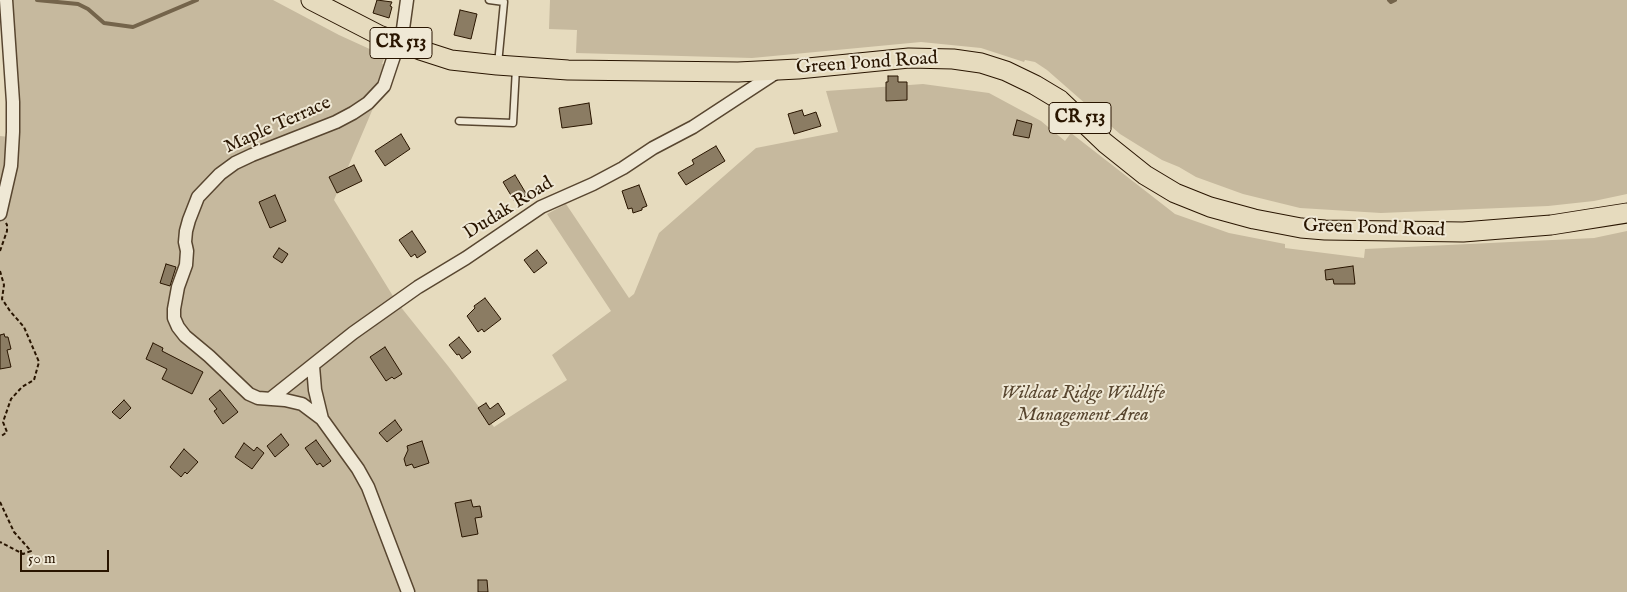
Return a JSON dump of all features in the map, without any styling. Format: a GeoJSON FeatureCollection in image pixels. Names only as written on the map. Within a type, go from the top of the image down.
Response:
{"type":"FeatureCollection","features":[{"type":"Feature","properties":{"kind":"main road","name":"Green Pond Road"},"geometry":{"type":"LineString","coordinates":[[311,0],[379,35],[451,60],[516,67],[568,70],[738,72],[909,58],[953,58],[981,63],[1006,71],[1036,85],[1060,100],[1105,143],[1145,175],[1175,193],[1210,207],[1254,219],[1301,228],[1384,232],[1462,232],[1542,226],[1627,213]]}},
{"type":"Feature","properties":{"kind":"street"},"geometry":{"type":"LineString","coordinates":[[1,207],[11,166],[13,132],[13,102],[6,0]]}},
{"type":"Feature","properties":{"kind":"street","name":"Maple Terrace"},"geometry":{"type":"LineString","coordinates":[[407,0],[403,29],[384,86],[368,103],[336,122],[236,163],[220,174],[198,197],[188,220],[185,242],[187,251],[186,265],[178,287],[174,318],[178,327],[249,394],[258,398],[285,400],[302,404],[322,419],[358,469],[368,487],[408,592]]}},
{"type":"Feature","properties":{"kind":"street","name":"Dudak Road"},"geometry":{"type":"LineString","coordinates":[[270,399],[353,333],[541,207],[593,184],[623,168],[653,148],[693,127],[780,70]]}},
{"type":"Feature","properties":{"kind":"street"},"geometry":{"type":"LineString","coordinates":[[313,366],[315,390],[322,419]]}},
{"type":"Feature","properties":{"kind":"lane"},"geometry":{"type":"LineString","coordinates":[[489,0],[504,2],[498,65]]}},
{"type":"Feature","properties":{"kind":"lane"},"geometry":{"type":"LineString","coordinates":[[459,121],[513,123],[516,67]]}},
{"type":"Feature","properties":{"kind":"path"},"geometry":{"type":"LineString","coordinates":[[0,219],[7,225],[0,251]]}},
{"type":"Feature","properties":{"kind":"path"},"geometry":{"type":"LineString","coordinates":[[0,271],[4,285],[2,299],[24,327],[38,362],[34,380],[22,387],[11,399],[3,422],[7,432],[0,437]]}},
{"type":"Feature","properties":{"kind":"path"},"geometry":{"type":"LineString","coordinates":[[0,502],[14,532],[31,551],[23,554],[0,542]]}},
{"type":"Feature","properties":{"kind":"green space","name":"Wildcat Ridge Wildlife Management Area"},"geometry":{"type":"Polygon","coordinates":[[[12,0],[273,0],[339,35],[385,56],[382,64],[391,66],[334,200],[396,301],[494,427],[567,380],[552,355],[611,311],[547,214],[566,204],[629,298],[634,294],[659,233],[756,148],[838,132],[826,91],[923,84],[989,93],[1041,121],[1065,141],[1071,133],[1175,214],[1229,233],[1285,244],[1285,248],[1364,258],[1365,249],[1594,238],[1627,231],[1627,592],[0,592],[0,136],[18,138],[12,0]]]}},
{"type":"Feature","properties":{"kind":"green space"},"geometry":{"type":"Polygon","coordinates":[[[550,0],[1627,0],[1627,194],[1594,201],[1548,206],[1381,213],[1300,208],[1243,194],[1196,177],[1162,160],[1120,134],[1047,70],[1035,62],[1025,60],[1024,62],[981,48],[921,42],[752,58],[576,53],[577,30],[549,29],[550,0]]]}},
{"type":"Feature","properties":{"kind":"building"},"geometry":{"type":"Polygon","coordinates":[[[377,0],[392,2],[389,18],[373,13],[377,0]]]}},
{"type":"Feature","properties":{"kind":"building"},"geometry":{"type":"Polygon","coordinates":[[[460,10],[477,14],[471,39],[454,35],[460,10]]]}},
{"type":"Feature","properties":{"kind":"building"},"geometry":{"type":"Polygon","coordinates":[[[888,76],[898,76],[898,82],[907,82],[907,100],[886,101],[886,82],[888,82],[888,76]]]}},
{"type":"Feature","properties":{"kind":"building"},"geometry":{"type":"Polygon","coordinates":[[[589,103],[592,124],[562,128],[559,108],[589,103]]]}},
{"type":"Feature","properties":{"kind":"building"},"geometry":{"type":"Polygon","coordinates":[[[802,110],[804,116],[816,112],[821,126],[794,134],[788,114],[802,110]]]}},
{"type":"Feature","properties":{"kind":"building"},"geometry":{"type":"Polygon","coordinates":[[[1017,120],[1032,124],[1029,138],[1013,135],[1017,120]]]}},
{"type":"Feature","properties":{"kind":"building"},"geometry":{"type":"Polygon","coordinates":[[[401,134],[410,149],[385,166],[375,151],[401,134]]]}},
{"type":"Feature","properties":{"kind":"building"},"geometry":{"type":"Polygon","coordinates":[[[716,146],[725,161],[686,185],[678,173],[694,164],[692,160],[716,146]]]}},
{"type":"Feature","properties":{"kind":"building"},"geometry":{"type":"Polygon","coordinates":[[[354,165],[362,181],[337,193],[329,177],[354,165]]]}},
{"type":"Feature","properties":{"kind":"building"},"geometry":{"type":"Polygon","coordinates":[[[515,175],[527,195],[515,202],[503,182],[515,175]]]}},
{"type":"Feature","properties":{"kind":"building"},"geometry":{"type":"Polygon","coordinates":[[[639,185],[647,206],[633,213],[632,208],[628,209],[622,191],[639,185]]]}},
{"type":"Feature","properties":{"kind":"building"},"geometry":{"type":"Polygon","coordinates":[[[275,195],[286,221],[270,228],[259,202],[275,195]]]}},
{"type":"Feature","properties":{"kind":"building"},"geometry":{"type":"Polygon","coordinates":[[[412,231],[426,252],[417,258],[415,254],[411,257],[399,240],[412,231]]]}},
{"type":"Feature","properties":{"kind":"building"},"geometry":{"type":"Polygon","coordinates":[[[279,248],[288,254],[282,263],[273,257],[279,248]]]}},
{"type":"Feature","properties":{"kind":"building"},"geometry":{"type":"Polygon","coordinates":[[[537,250],[547,263],[534,273],[524,260],[537,250]]]}},
{"type":"Feature","properties":{"kind":"building"},"geometry":{"type":"Polygon","coordinates":[[[166,264],[176,267],[170,286],[160,283],[166,264]]]}},
{"type":"Feature","properties":{"kind":"building"},"geometry":{"type":"Polygon","coordinates":[[[1353,266],[1355,284],[1334,284],[1333,279],[1326,280],[1325,270],[1353,266]]]}},
{"type":"Feature","properties":{"kind":"building"},"geometry":{"type":"Polygon","coordinates":[[[485,298],[501,319],[484,332],[482,329],[478,332],[467,316],[475,308],[474,306],[485,298]]]}},
{"type":"Feature","properties":{"kind":"building"},"geometry":{"type":"Polygon","coordinates":[[[4,334],[5,337],[8,337],[11,349],[7,350],[11,367],[0,369],[0,335],[4,334]]]}},
{"type":"Feature","properties":{"kind":"building"},"geometry":{"type":"Polygon","coordinates":[[[459,337],[471,352],[462,359],[449,345],[459,337]]]}},
{"type":"Feature","properties":{"kind":"building"},"geometry":{"type":"Polygon","coordinates":[[[153,343],[163,348],[162,351],[203,372],[192,394],[162,379],[167,369],[146,359],[153,343]]]}},
{"type":"Feature","properties":{"kind":"building"},"geometry":{"type":"Polygon","coordinates":[[[385,347],[402,374],[386,381],[370,357],[385,347]]]}},
{"type":"Feature","properties":{"kind":"building"},"geometry":{"type":"Polygon","coordinates":[[[220,390],[238,412],[223,424],[214,411],[217,409],[209,399],[220,390]]]}},
{"type":"Feature","properties":{"kind":"building"},"geometry":{"type":"Polygon","coordinates":[[[124,400],[131,408],[120,419],[112,412],[124,400]]]}},
{"type":"Feature","properties":{"kind":"building"},"geometry":{"type":"Polygon","coordinates":[[[486,403],[490,409],[498,403],[505,414],[489,425],[478,408],[486,403]]]}},
{"type":"Feature","properties":{"kind":"building"},"geometry":{"type":"Polygon","coordinates":[[[395,420],[402,430],[387,442],[379,433],[395,420]]]}},
{"type":"Feature","properties":{"kind":"building"},"geometry":{"type":"Polygon","coordinates":[[[281,434],[289,445],[275,457],[267,446],[281,434]]]}},
{"type":"Feature","properties":{"kind":"building"},"geometry":{"type":"Polygon","coordinates":[[[316,440],[331,461],[323,467],[320,463],[317,465],[305,448],[316,440]]]}},
{"type":"Feature","properties":{"kind":"building"},"geometry":{"type":"Polygon","coordinates":[[[422,441],[429,463],[414,468],[412,464],[406,466],[404,459],[408,450],[407,446],[422,441]]]}},
{"type":"Feature","properties":{"kind":"building"},"geometry":{"type":"Polygon","coordinates":[[[244,443],[254,451],[257,447],[264,453],[252,469],[235,457],[244,443]]]}},
{"type":"Feature","properties":{"kind":"building"},"geometry":{"type":"Polygon","coordinates":[[[184,449],[198,462],[187,474],[185,472],[181,477],[170,467],[184,449]]]}},
{"type":"Feature","properties":{"kind":"building"},"geometry":{"type":"Polygon","coordinates":[[[471,500],[473,507],[480,506],[482,517],[475,518],[478,534],[462,537],[455,503],[471,500]]]}},
{"type":"Feature","properties":{"kind":"building"},"geometry":{"type":"Polygon","coordinates":[[[478,580],[487,580],[488,592],[478,592],[478,580]]]}},
{"type":"Feature","properties":{"kind":"waterway"},"geometry":{"type":"LineString","coordinates":[[37,0],[78,4],[88,9],[104,23],[133,27],[197,0]]}},
{"type":"Feature","properties":{"kind":"waterway"},"geometry":{"type":"LineString","coordinates":[[1389,0],[1391,2],[1395,0]]}}]}
